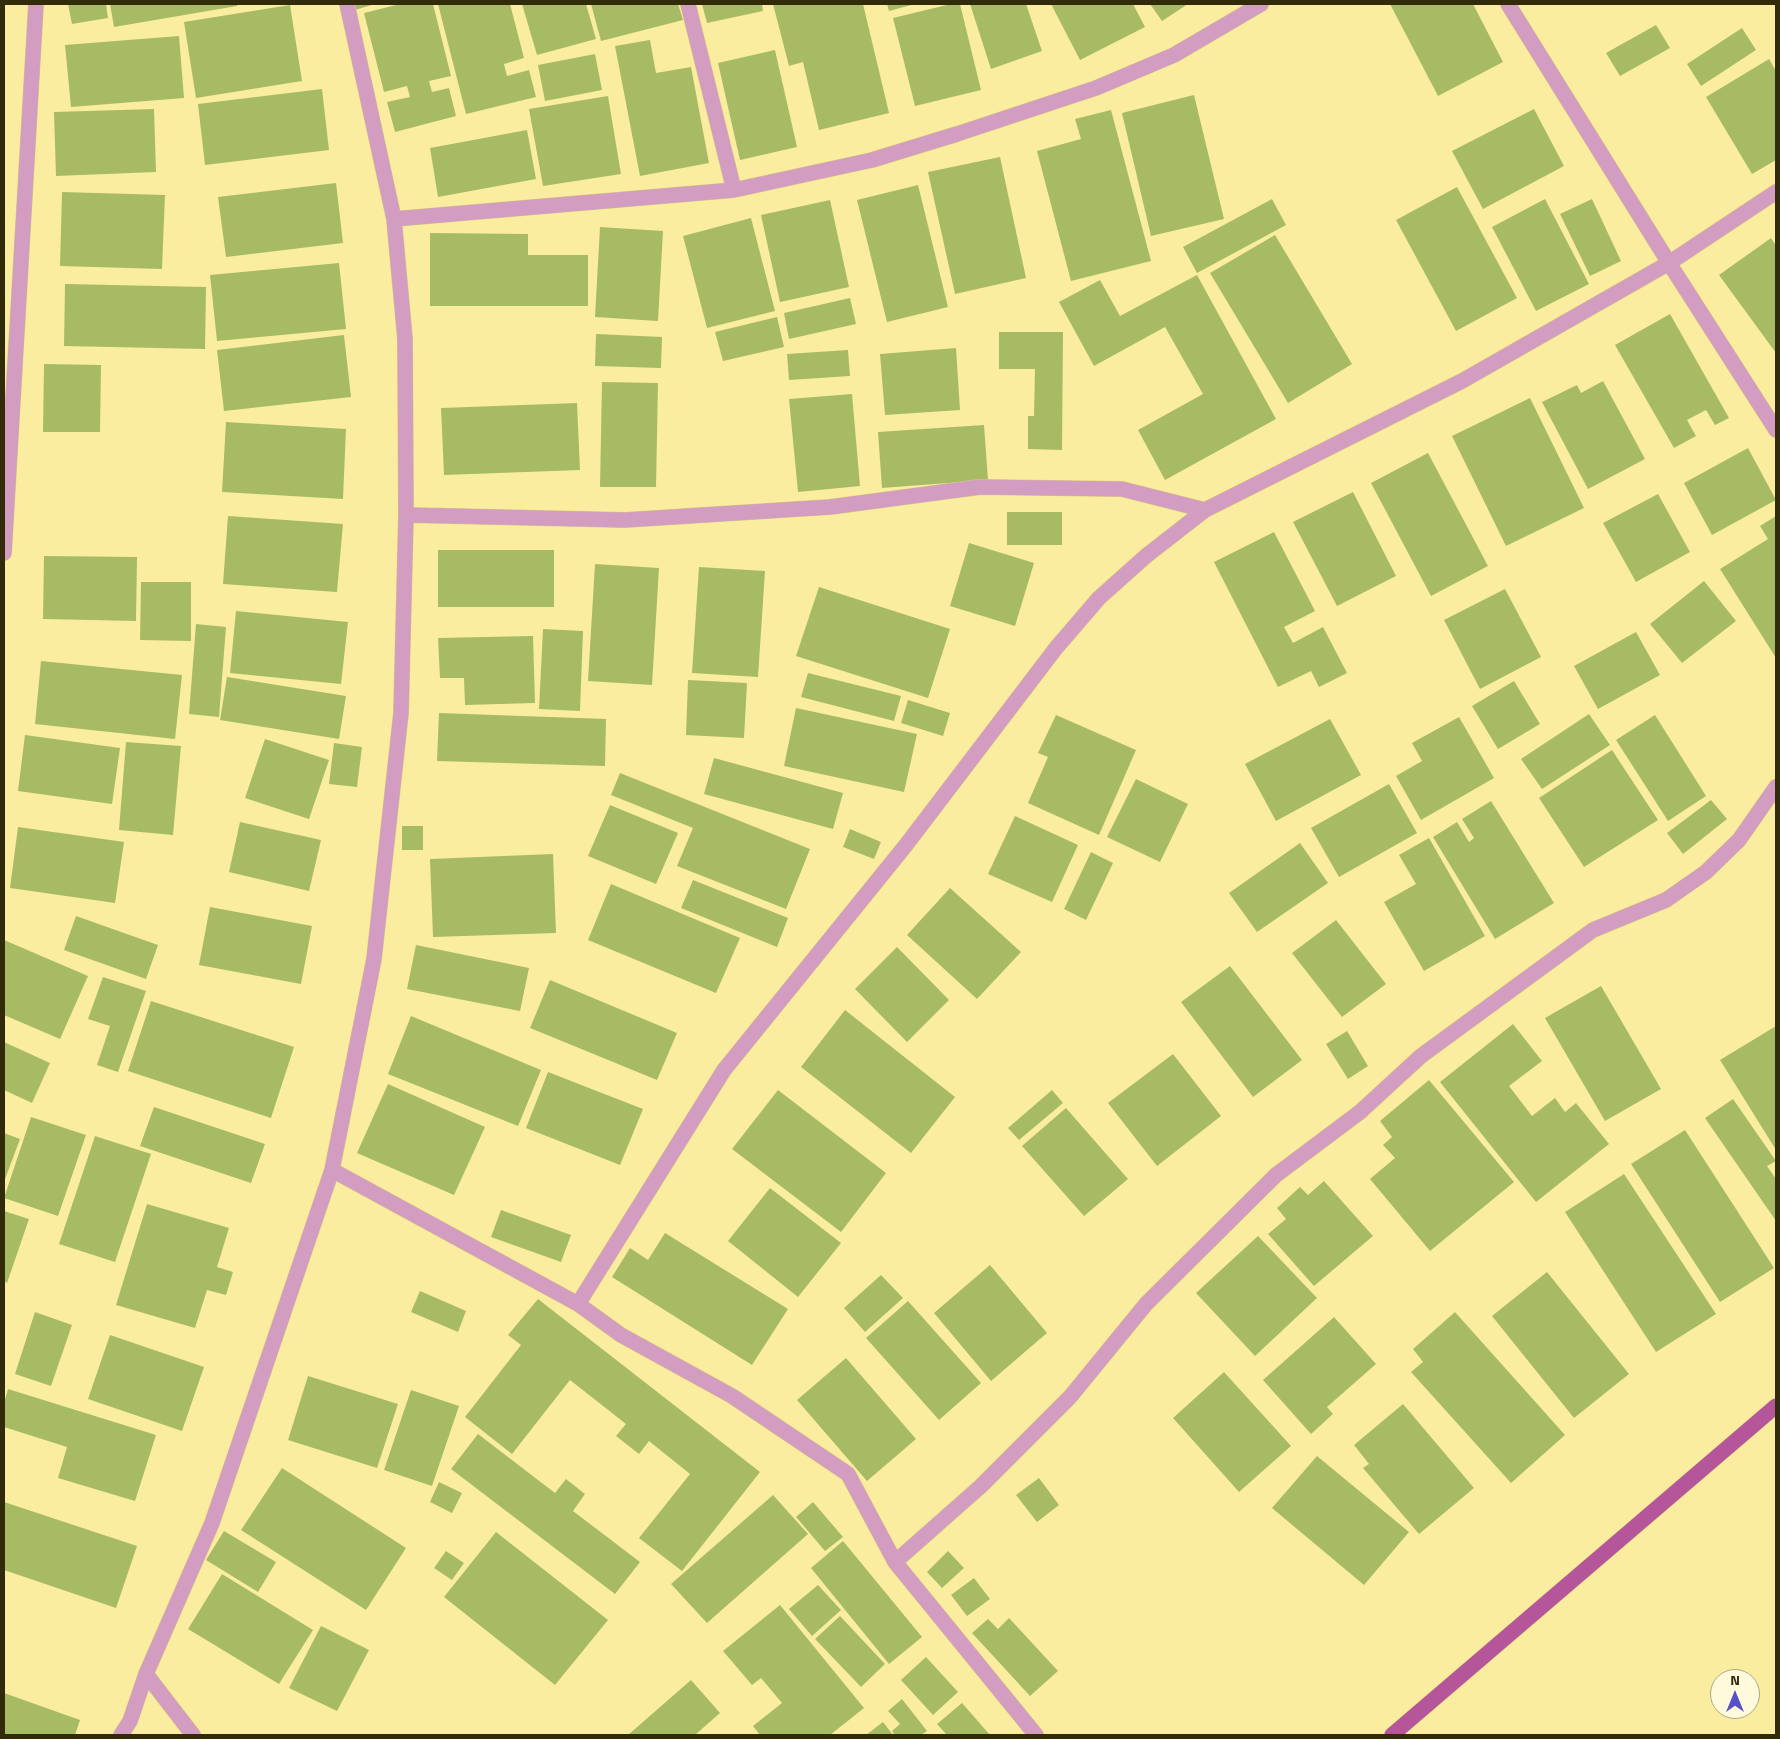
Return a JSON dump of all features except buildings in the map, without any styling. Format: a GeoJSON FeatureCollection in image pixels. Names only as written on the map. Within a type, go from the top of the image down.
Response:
{"type":"FeatureCollection","features":[{"type":"Feature","properties":{"kind":"main road"},"geometry":{"type":"LineString","coordinates":[[1392,1735],[1776,1406]]}},
{"type":"Feature","properties":{"kind":"street"},"geometry":{"type":"LineString","coordinates":[[4,552],[36,4]]}},
{"type":"Feature","properties":{"kind":"street"},"geometry":{"type":"LineString","coordinates":[[121,1735],[130,1721],[146,1674],[212,1523],[332,1170],[374,959],[401,713],[406,515],[405,339],[394,219],[347,4]]}},
{"type":"Feature","properties":{"kind":"street"},"geometry":{"type":"LineString","coordinates":[[688,4],[734,190]]}},
{"type":"Feature","properties":{"kind":"street"},"geometry":{"type":"LineString","coordinates":[[394,219],[734,190],[872,160],[1096,88],[1174,55],[1261,4]]}},
{"type":"Feature","properties":{"kind":"street"},"geometry":{"type":"LineString","coordinates":[[1508,4],[1669,263],[1776,430]]}},
{"type":"Feature","properties":{"kind":"street"},"geometry":{"type":"LineString","coordinates":[[578,1304],[724,1070],[906,845],[1056,648],[1099,598],[1146,556],[1205,510],[1462,381],[1669,263],[1776,192]]}},
{"type":"Feature","properties":{"kind":"street"},"geometry":{"type":"LineString","coordinates":[[406,515],[625,520],[830,507],[980,487],[1122,489],[1205,510]]}},
{"type":"Feature","properties":{"kind":"street"},"geometry":{"type":"LineString","coordinates":[[895,1562],[981,1486],[1070,1397],[1146,1304],[1276,1176],[1360,1112],[1421,1056],[1593,930],[1666,900],[1706,872],[1740,840],[1776,787]]}},
{"type":"Feature","properties":{"kind":"street"},"geometry":{"type":"LineString","coordinates":[[332,1170],[578,1304],[621,1335],[732,1396],[848,1474],[895,1562],[1036,1735]]}},
{"type":"Feature","properties":{"kind":"street"},"geometry":{"type":"LineString","coordinates":[[146,1674],[193,1735]]}}]}
